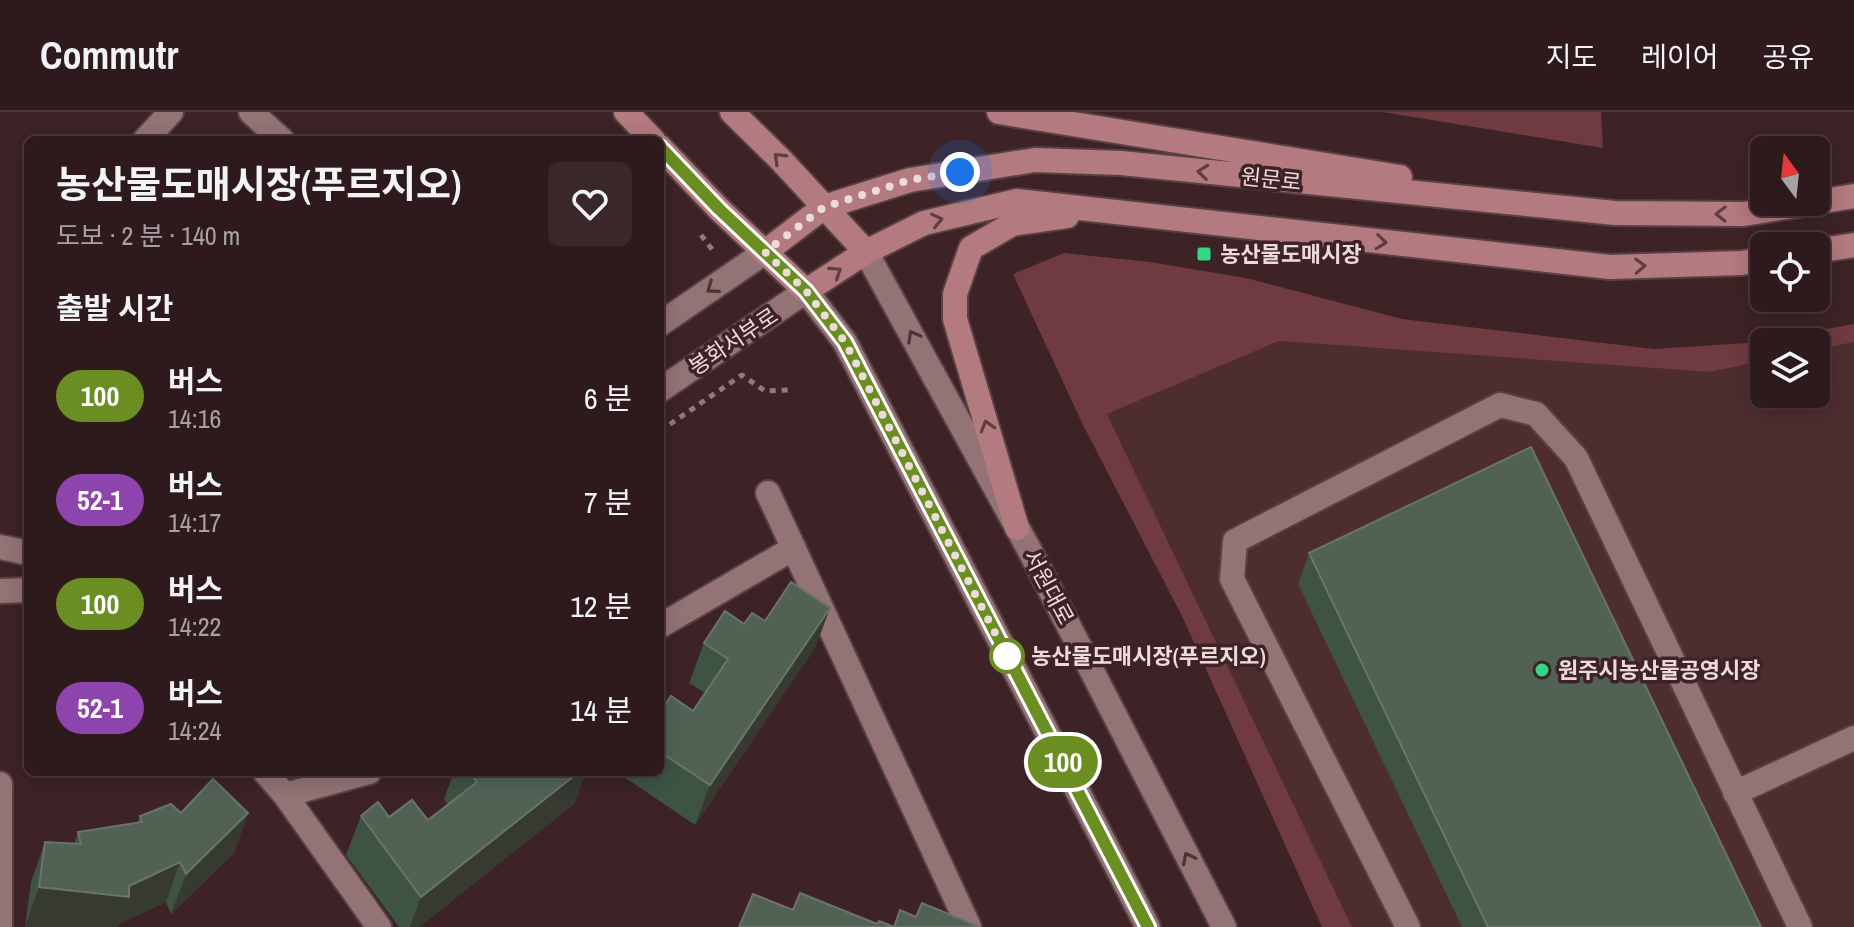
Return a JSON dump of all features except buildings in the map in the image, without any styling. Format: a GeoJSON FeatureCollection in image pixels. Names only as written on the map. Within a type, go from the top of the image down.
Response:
{"type":"FeatureCollection","features":[{"type":"Feature","properties":{"kind":"main road"},"geometry":{"type":"LineString","coordinates":[[626,112],[649,136]]}},
{"type":"Feature","properties":{"kind":"main road"},"geometry":{"type":"LineString","coordinates":[[732,112],[866,252]]}},
{"type":"Feature","properties":{"kind":"main road"},"geometry":{"type":"LineString","coordinates":[[999,112],[1615,213]]}},
{"type":"Feature","properties":{"kind":"main road"},"geometry":{"type":"LineString","coordinates":[[664,151],[806,291],[866,252],[924,223],[1017,201],[1610,267],[1750,262]]}},
{"type":"Feature","properties":{"kind":"main road","name":"원문로"},"geometry":{"type":"LineString","coordinates":[[765,252],[824,207],[910,180],[1035,160],[1121,163],[1615,213],[1744,214],[1854,196]]}},
{"type":"Feature","properties":{"kind":"main road"},"geometry":{"type":"LineString","coordinates":[[1017,528],[955,319],[955,294],[971,248],[1012,224],[1109,212]]}},
{"type":"Feature","properties":{"kind":"main road"},"geometry":{"type":"LineString","coordinates":[[1830,249],[1854,245]]}},
{"type":"Feature","properties":{"kind":"street"},"geometry":{"type":"LineString","coordinates":[[149,136],[171,112]]}},
{"type":"Feature","properties":{"kind":"street"},"geometry":{"type":"LineString","coordinates":[[251,112],[278,136]]}},
{"type":"Feature","properties":{"kind":"street"},"geometry":{"type":"LineString","coordinates":[[664,321],[765,252]]}},
{"type":"Feature","properties":{"kind":"street","name":"서원대로"},"geometry":{"type":"LineString","coordinates":[[866,252],[1017,528],[1224,927]]}},
{"type":"Feature","properties":{"kind":"street"},"geometry":{"type":"LineString","coordinates":[[806,291],[845,342],[1148,927]]}},
{"type":"Feature","properties":{"kind":"street","name":"봉화서부로"},"geometry":{"type":"LineString","coordinates":[[664,387],[806,291]]}},
{"type":"Feature","properties":{"kind":"street"},"geometry":{"type":"LineString","coordinates":[[1408,927],[1232,579],[1235,541],[1500,405],[1536,414],[1576,458],[1800,927]]}},
{"type":"Feature","properties":{"kind":"street"},"geometry":{"type":"LineString","coordinates":[[768,493],[969,927]]}},
{"type":"Feature","properties":{"kind":"street"},"geometry":{"type":"LineString","coordinates":[[0,547],[24,552]]}},
{"type":"Feature","properties":{"kind":"street"},"geometry":{"type":"LineString","coordinates":[[664,624],[794,548]]}},
{"type":"Feature","properties":{"kind":"street"},"geometry":{"type":"LineString","coordinates":[[0,591],[24,590]]}},
{"type":"Feature","properties":{"kind":"street"},"geometry":{"type":"LineString","coordinates":[[1735,793],[1854,738]]}},
{"type":"Feature","properties":{"kind":"street"},"geometry":{"type":"LineString","coordinates":[[268,776],[379,927]]}},
{"type":"Feature","properties":{"kind":"street"},"geometry":{"type":"LineString","coordinates":[[285,795],[354,776]]}},
{"type":"Feature","properties":{"kind":"street"},"geometry":{"type":"LineString","coordinates":[[0,784],[0,927]]}},
{"type":"Feature","properties":{"kind":"path"},"geometry":{"type":"LineString","coordinates":[[664,428],[742,375],[765,391],[789,390]]}},
{"type":"Feature","properties":{"kind":"shaded area"},"geometry":{"type":"Polygon","coordinates":[[[1383,112],[1601,112],[1603,148],[1383,112]]]}},
{"type":"Feature","properties":{"kind":"shaded area"},"geometry":{"type":"Polygon","coordinates":[[[1064,253],[1150,262],[1246,278],[1402,319],[1654,349],[1750,342],[1750,364],[1709,372],[1279,341],[1107,414],[1352,927],[1322,927],[1183,618],[1083,425],[1013,274],[1064,253]]]}},
{"type":"Feature","properties":{"kind":"shaded area"},"geometry":{"type":"Polygon","coordinates":[[[1854,324],[1854,342],[1830,347],[1830,328],[1854,324]]]}},
{"type":"Feature","properties":{"kind":"shaded area","name":"원주시농산물공영시장"},"geometry":{"type":"Polygon","coordinates":[[[1279,341],[1709,372],[1750,364],[1750,408],[1830,408],[1830,347],[1854,342],[1854,927],[1352,927],[1107,414],[1279,341]]]}},
{"type":"Feature","properties":{"kind":"bus line","name":"100"},"geometry":{"type":"LineString","coordinates":[[664,151],[719,209],[806,291],[845,342],[1148,927]]}},
{"type":"Feature","properties":{"kind":"place","name":"농산물도매시장"},"geometry":{"type":"Point","coordinates":[1204,254]}},
{"type":"Feature","properties":{"kind":"place","name":"농산물도매시장(푸르지오)"},"geometry":{"type":"Point","coordinates":[1007,656]}},
{"type":"Feature","properties":{"kind":"place","name":"원주시농산물공영시장"},"geometry":{"type":"Point","coordinates":[1542,670]}},
{"type":"Feature","properties":{"kind":"route"},"geometry":{"type":"LineString","coordinates":[[960,172],[910,180],[824,207],[765,252],[806,291],[845,342],[1007,656]]}}]}
